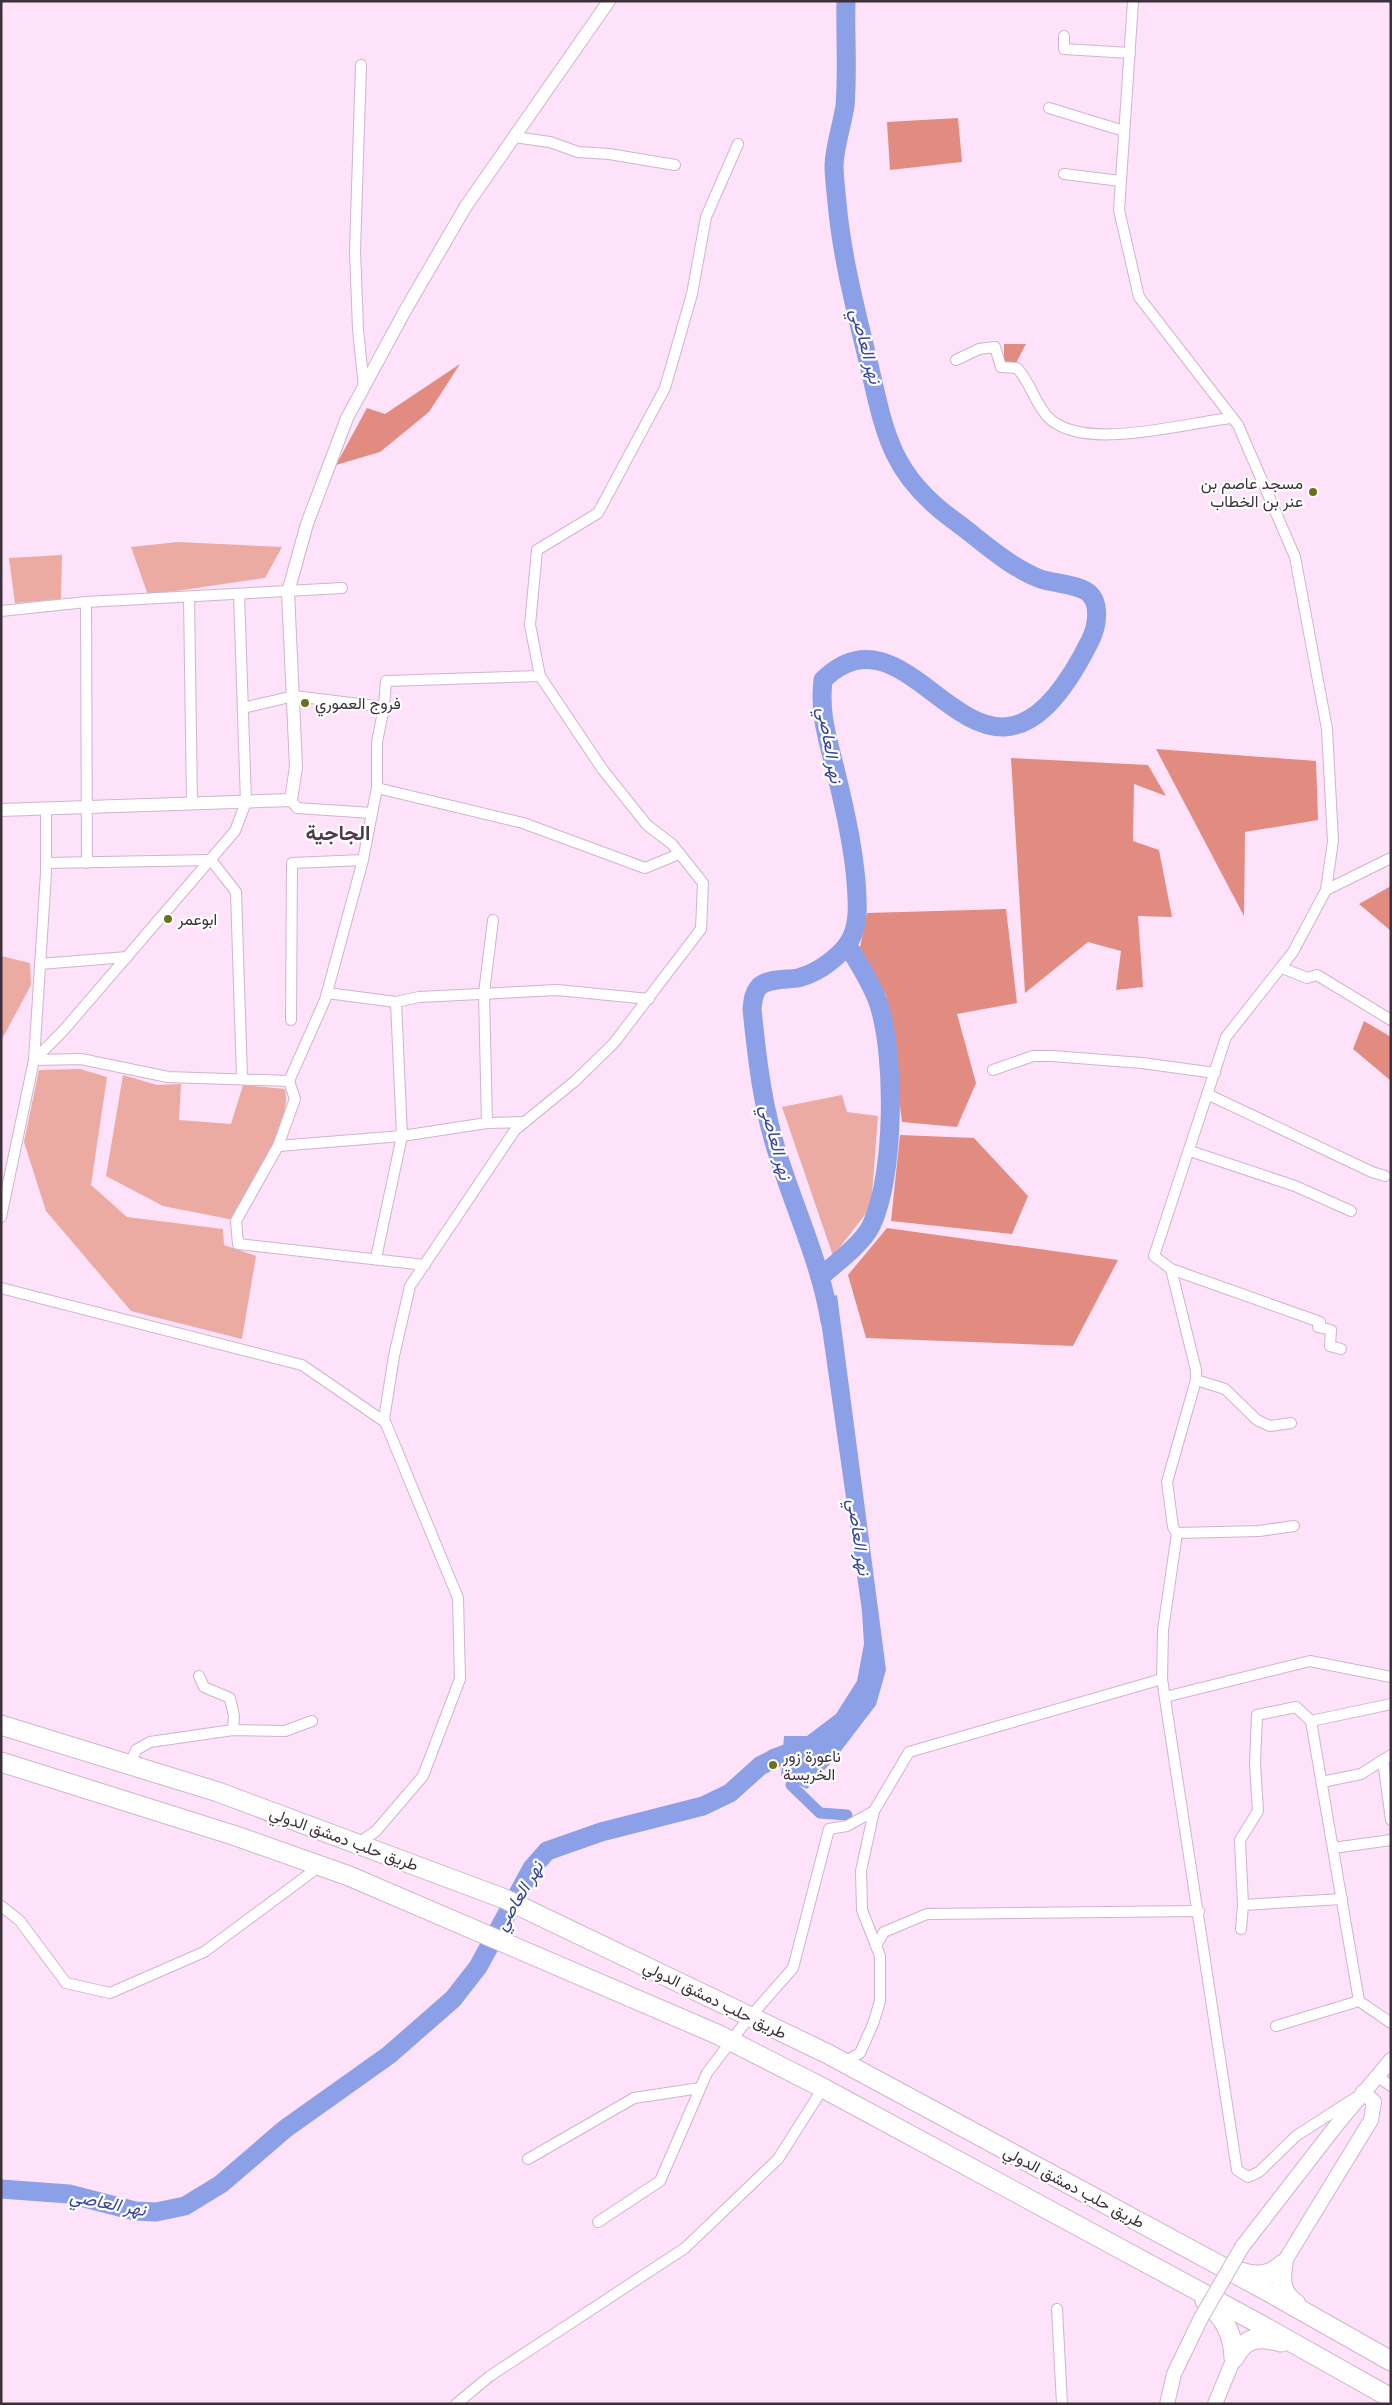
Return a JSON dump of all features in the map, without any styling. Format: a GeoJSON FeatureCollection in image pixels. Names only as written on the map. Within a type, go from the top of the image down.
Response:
{"type":"FeatureCollection","features":[{"type":"Feature","properties":{"kind":"highway","name":"طريق حلب دمشق الدولي"},"geometry":{"type":"LineString","coordinates":[[1,1725],[218,1792],[504,1899],[551,1920],[844,2062],[1391,2361]]}},
{"type":"Feature","properties":{"kind":"highway","name":"طريق حلب دمشق الدولي"},"geometry":{"type":"LineString","coordinates":[[1,1762],[233,1834],[320,1866],[470,1927],[731,2041],[823,2088],[1178,2280],[1391,2398]]}},
{"type":"Feature","properties":{"kind":"highway"},"geometry":{"type":"LineString","coordinates":[[1214,2263],[1253,2276],[1266,2276],[1274,2273],[1283,2264]]}},
{"type":"Feature","properties":{"kind":"highway"},"geometry":{"type":"LineString","coordinates":[[1283,2264],[1281,2287],[1289,2299],[1317,2320]]}},
{"type":"Feature","properties":{"kind":"highway"},"geometry":{"type":"LineString","coordinates":[[1178,2280],[1218,2312],[1234,2342],[1234,2358]]}},
{"type":"Feature","properties":{"kind":"highway"},"geometry":{"type":"LineString","coordinates":[[1234,2358],[1240,2346],[1258,2338],[1301,2348]]}},
{"type":"Feature","properties":{"kind":"main road"},"geometry":{"type":"LineString","coordinates":[[1166,2404],[1174,2374],[1201,2318],[1242,2247],[1363,2092],[1391,2060]]}},
{"type":"Feature","properties":{"kind":"main road"},"geometry":{"type":"LineString","coordinates":[[1283,2264],[1371,2120],[1374,2102],[1363,2092]]}},
{"type":"Feature","properties":{"kind":"main road"},"geometry":{"type":"LineString","coordinates":[[1215,2404],[1234,2358]]}},
{"type":"Feature","properties":{"kind":"street"},"geometry":{"type":"LineString","coordinates":[[372,813],[297,808],[291,800],[296,767],[288,592],[307,524],[348,418],[466,206],[609,1]]}},
{"type":"Feature","properties":{"kind":"street"},"geometry":{"type":"LineString","coordinates":[[1133,1],[1119,210],[1139,297],[1238,425],[1295,557],[1327,729],[1333,841],[1326,890],[1293,952],[1226,1036],[1154,1256],[1171,1269],[1320,1322],[1318,1327],[1331,1330],[1330,1346],[1340,1349]]}},
{"type":"Feature","properties":{"kind":"street"},"geometry":{"type":"LineString","coordinates":[[1064,36],[1064,49],[1130,53]]}},
{"type":"Feature","properties":{"kind":"street"},"geometry":{"type":"LineString","coordinates":[[361,65],[355,250],[358,329],[364,388]]}},
{"type":"Feature","properties":{"kind":"street"},"geometry":{"type":"LineString","coordinates":[[1049,108],[1124,131]]}},
{"type":"Feature","properties":{"kind":"street"},"geometry":{"type":"LineString","coordinates":[[514,137],[550,142],[578,152],[609,154],[675,165]]}},
{"type":"Feature","properties":{"kind":"street"},"geometry":{"type":"LineString","coordinates":[[357,1844],[376,1831],[422,1776],[460,1679],[458,1598],[385,1422],[394,1356],[410,1286],[515,1130],[575,1082],[614,1044],[701,929],[703,883],[672,844],[647,825],[603,770],[540,676],[530,626],[536,550],[598,513],[665,388],[692,294],[706,217],[738,144]]}},
{"type":"Feature","properties":{"kind":"street"},"geometry":{"type":"LineString","coordinates":[[1064,174],[1121,181]]}},
{"type":"Feature","properties":{"kind":"street"},"geometry":{"type":"LineString","coordinates":[[956,360],[979,349],[995,348],[1001,367],[1017,368],[1027,379],[1032,394],[1048,417],[1066,428],[1102,436],[1145,433],[1205,420],[1232,418]]}},
{"type":"Feature","properties":{"kind":"street"},"geometry":{"type":"LineString","coordinates":[[1,611],[86,602],[342,588]]}},
{"type":"Feature","properties":{"kind":"street"},"geometry":{"type":"LineString","coordinates":[[34,1060],[63,1031],[235,831],[246,802],[239,594]]}},
{"type":"Feature","properties":{"kind":"street"},"geometry":{"type":"LineString","coordinates":[[189,597],[192,804]]}},
{"type":"Feature","properties":{"kind":"street"},"geometry":{"type":"LineString","coordinates":[[86,602],[87,864]]}},
{"type":"Feature","properties":{"kind":"street"},"geometry":{"type":"LineString","coordinates":[[425,1265],[238,1244],[236,1221],[278,1146],[295,1099],[289,1081],[327,993],[363,860],[377,788],[377,742],[384,706],[386,681],[540,676]]}},
{"type":"Feature","properties":{"kind":"street"},"geometry":{"type":"LineString","coordinates":[[243,708],[294,696],[384,706]]}},
{"type":"Feature","properties":{"kind":"street"},"geometry":{"type":"LineString","coordinates":[[377,788],[524,823],[645,868],[679,854]]}},
{"type":"Feature","properties":{"kind":"street"},"geometry":{"type":"LineString","coordinates":[[1,810],[291,800]]}},
{"type":"Feature","properties":{"kind":"street"},"geometry":{"type":"LineString","coordinates":[[1,1217],[34,1060],[46,864],[46,809]]}},
{"type":"Feature","properties":{"kind":"street"},"geometry":{"type":"LineString","coordinates":[[1326,890],[1391,858]]}},
{"type":"Feature","properties":{"kind":"street"},"geometry":{"type":"LineString","coordinates":[[46,864],[211,860]]}},
{"type":"Feature","properties":{"kind":"street"},"geometry":{"type":"LineString","coordinates":[[211,860],[236,892],[242,1078]]}},
{"type":"Feature","properties":{"kind":"street"},"geometry":{"type":"LineString","coordinates":[[291,1020],[292,863],[363,860]]}},
{"type":"Feature","properties":{"kind":"street"},"geometry":{"type":"LineString","coordinates":[[487,1123],[484,994],[493,920]]}},
{"type":"Feature","properties":{"kind":"street"},"geometry":{"type":"LineString","coordinates":[[40,964],[127,957]]}},
{"type":"Feature","properties":{"kind":"street"},"geometry":{"type":"LineString","coordinates":[[1282,968],[1307,978],[1317,975],[1391,1020]]}},
{"type":"Feature","properties":{"kind":"street"},"geometry":{"type":"LineString","coordinates":[[327,993],[396,1002],[419,997],[557,990],[649,999]]}},
{"type":"Feature","properties":{"kind":"street"},"geometry":{"type":"LineString","coordinates":[[376,1258],[402,1136],[396,1002]]}},
{"type":"Feature","properties":{"kind":"street"},"geometry":{"type":"LineString","coordinates":[[993,1070],[1033,1056],[1052,1056],[1142,1063],[1215,1073]]}},
{"type":"Feature","properties":{"kind":"street"},"geometry":{"type":"LineString","coordinates":[[34,1060],[81,1059],[168,1077],[289,1081]]}},
{"type":"Feature","properties":{"kind":"street"},"geometry":{"type":"LineString","coordinates":[[1207,1094],[1372,1172],[1385,1176]]}},
{"type":"Feature","properties":{"kind":"street"},"geometry":{"type":"LineString","coordinates":[[278,1146],[402,1136],[487,1123],[524,1122]]}},
{"type":"Feature","properties":{"kind":"street"},"geometry":{"type":"LineString","coordinates":[[1190,1150],[1295,1186],[1351,1211]]}},
{"type":"Feature","properties":{"kind":"street"},"geometry":{"type":"LineString","coordinates":[[1171,1269],[1196,1370],[1196,1380],[1168,1482],[1173,1527],[1177,1533],[1163,1630],[1162,1679],[1237,2170],[1248,2177],[1259,2172],[1296,2136],[1363,2092]]}},
{"type":"Feature","properties":{"kind":"street"},"geometry":{"type":"LineString","coordinates":[[1,1288],[302,1365],[385,1422]]}},
{"type":"Feature","properties":{"kind":"street"},"geometry":{"type":"LineString","coordinates":[[1196,1380],[1224,1389],[1257,1420],[1270,1426],[1291,1423]]}},
{"type":"Feature","properties":{"kind":"street"},"geometry":{"type":"LineString","coordinates":[[1177,1533],[1259,1531],[1294,1526]]}},
{"type":"Feature","properties":{"kind":"street"},"geometry":{"type":"LineString","coordinates":[[1165,1696],[1310,1660],[1391,1676]]}},
{"type":"Feature","properties":{"kind":"street"},"geometry":{"type":"LineString","coordinates":[[198,1676],[204,1687],[230,1698],[234,1716],[233,1730]]}},
{"type":"Feature","properties":{"kind":"street"},"geometry":{"type":"LineString","coordinates":[[844,2062],[860,2053],[878,2009],[880,1956],[862,1910],[861,1871],[874,1811],[909,1752],[1162,1679]]}},
{"type":"Feature","properties":{"kind":"street"},"geometry":{"type":"LineString","coordinates":[[1311,1721],[1391,1704]]}},
{"type":"Feature","properties":{"kind":"street"},"geometry":{"type":"LineString","coordinates":[[1241,1929],[1243,1906],[1240,1840],[1258,1811],[1255,1764],[1257,1715],[1296,1707],[1311,1721],[1359,2001],[1391,2023]]}},
{"type":"Feature","properties":{"kind":"street"},"geometry":{"type":"LineString","coordinates":[[130,1764],[136,1750],[150,1742],[233,1730],[285,1731],[312,1721]]}},
{"type":"Feature","properties":{"kind":"street"},"geometry":{"type":"LineString","coordinates":[[1322,1782],[1360,1774],[1387,1758],[1391,1820]]}},
{"type":"Feature","properties":{"kind":"street"},"geometry":{"type":"LineString","coordinates":[[598,2222],[660,2180],[707,2073],[750,2016],[793,1968],[829,1829],[847,1826],[874,1811]]}},
{"type":"Feature","properties":{"kind":"street"},"geometry":{"type":"LineString","coordinates":[[1333,1848],[1391,1840]]}},
{"type":"Feature","properties":{"kind":"street"},"geometry":{"type":"LineString","coordinates":[[1,1906],[20,1921],[66,1983],[110,1993],[204,1952],[320,1866]]}},
{"type":"Feature","properties":{"kind":"street"},"geometry":{"type":"LineString","coordinates":[[1243,1906],[1342,1899]]}},
{"type":"Feature","properties":{"kind":"street"},"geometry":{"type":"LineString","coordinates":[[876,1946],[884,1932],[927,1914],[1198,1911]]}},
{"type":"Feature","properties":{"kind":"street"},"geometry":{"type":"LineString","coordinates":[[1276,2026],[1359,2001]]}},
{"type":"Feature","properties":{"kind":"street"},"geometry":{"type":"LineString","coordinates":[[1377,2076],[1391,2086]]}},
{"type":"Feature","properties":{"kind":"street"},"geometry":{"type":"LineString","coordinates":[[528,2159],[634,2098],[700,2088]]}},
{"type":"Feature","properties":{"kind":"street"},"geometry":{"type":"LineString","coordinates":[[456,2404],[490,2376],[685,2248],[778,2159],[823,2088]]}},
{"type":"Feature","properties":{"kind":"street"},"geometry":{"type":"LineString","coordinates":[[1057,2309],[1062,2404]]}},
{"type":"Feature","properties":{"kind":"shaded area"},"geometry":{"type":"Polygon","coordinates":[[[958,118],[962,162],[890,170],[887,122],[958,118]]]}},
{"type":"Feature","properties":{"kind":"shaded area"},"geometry":{"type":"Polygon","coordinates":[[[1004,344],[1026,344],[1016,363],[1004,363],[1004,344]]]}},
{"type":"Feature","properties":{"kind":"shaded area"},"geometry":{"type":"Polygon","coordinates":[[[460,364],[429,412],[380,452],[336,465],[367,408],[385,414],[460,364]]]}},
{"type":"Feature","properties":{"kind":"shaded area"},"geometry":{"type":"Polygon","coordinates":[[[178,542],[282,547],[265,578],[148,595],[131,547],[178,542]]]}},
{"type":"Feature","properties":{"kind":"shaded area"},"geometry":{"type":"Polygon","coordinates":[[[62,555],[61,599],[15,603],[9,558],[62,555]]]}},
{"type":"Feature","properties":{"kind":"shaded area"},"geometry":{"type":"Polygon","coordinates":[[[1156,749],[1316,761],[1318,820],[1245,832],[1244,916],[1156,749]]]}},
{"type":"Feature","properties":{"kind":"shaded area"},"geometry":{"type":"Polygon","coordinates":[[[1011,758],[1148,765],[1166,796],[1134,784],[1133,841],[1159,850],[1172,917],[1138,916],[1143,987],[1116,990],[1121,951],[1088,942],[1025,993],[1011,758]]]}},
{"type":"Feature","properties":{"kind":"shaded area"},"geometry":{"type":"Polygon","coordinates":[[[1391,886],[1391,931],[1359,904],[1391,886]]]}},
{"type":"Feature","properties":{"kind":"shaded area"},"geometry":{"type":"Polygon","coordinates":[[[1006,909],[1017,1003],[957,1014],[976,1083],[957,1127],[902,1122],[886,995],[858,957],[867,913],[1006,909]]]}},
{"type":"Feature","properties":{"kind":"shaded area"},"geometry":{"type":"Polygon","coordinates":[[[1,956],[30,963],[31,985],[1,1041],[1,956]]]}},
{"type":"Feature","properties":{"kind":"shaded area"},"geometry":{"type":"Polygon","coordinates":[[[1364,1021],[1391,1037],[1391,1081],[1353,1049],[1364,1021]]]}},
{"type":"Feature","properties":{"kind":"shaded area"},"geometry":{"type":"Polygon","coordinates":[[[80,1069],[107,1077],[91,1185],[127,1217],[223,1229],[224,1245],[256,1256],[242,1339],[131,1311],[46,1211],[24,1142],[39,1070],[80,1069]]]}},
{"type":"Feature","properties":{"kind":"shaded area"},"geometry":{"type":"Polygon","coordinates":[[[123,1075],[157,1085],[181,1084],[179,1120],[231,1124],[243,1085],[285,1089],[286,1103],[277,1137],[234,1220],[163,1206],[106,1176],[123,1075]]]}},
{"type":"Feature","properties":{"kind":"shaded area"},"geometry":{"type":"Polygon","coordinates":[[[842,1095],[847,1112],[878,1116],[871,1207],[833,1256],[782,1107],[842,1095]]]}},
{"type":"Feature","properties":{"kind":"shaded area"},"geometry":{"type":"Polygon","coordinates":[[[900,1135],[974,1138],[1028,1196],[1012,1234],[891,1221],[900,1135]]]}},
{"type":"Feature","properties":{"kind":"shaded area"},"geometry":{"type":"Polygon","coordinates":[[[887,1228],[1118,1260],[1073,1346],[866,1338],[848,1275],[887,1228]]]}},
{"type":"Feature","properties":{"kind":"water"},"geometry":{"type":"Polygon","coordinates":[[[837,1295],[886,1670],[876,1705],[837,1756],[807,1789],[781,1776],[784,1736],[807,1736],[836,1714],[857,1681],[864,1644],[862,1611],[818,1300],[837,1295]]]}},
{"type":"Feature","properties":{"kind":"waterway","name":"نهر العاصي"},"geometry":{"type":"LineString","coordinates":[[830,1321],[821,1280],[773,1140],[759,1066],[752,1009],[755,993],[758,988],[766,982],[798,978],[815,972],[832,960],[846,946],[851,939],[856,925],[857,900],[853,854],[823,716],[823,680],[857,660],[890,665],[921,683],[952,706],[983,723],[1016,725],[1051,701],[1090,641],[1095,629],[1097,614],[1094,601],[1086,591],[1075,586],[1044,580],[1026,573],[1004,559],[943,512],[913,482],[900,464],[890,444],[850,284],[842,244],[837,203],[834,165],[845,106],[846,1]]}},
{"type":"Feature","properties":{"kind":"waterway"},"geometry":{"type":"LineString","coordinates":[[820,1277],[855,1247],[871,1226],[879,1204],[885,1178],[889,1147],[890,1083],[884,1025],[872,987],[848,946]]}},
{"type":"Feature","properties":{"kind":"waterway","name":"نهر العاصي"},"geometry":{"type":"LineString","coordinates":[[1,2189],[69,2194],[135,2211],[156,2212],[185,2206],[221,2184],[285,2129],[389,2055],[453,1999],[478,1967],[532,1868],[547,1851],[601,1832],[703,1806],[730,1793],[760,1766],[775,1758],[805,1747]]}},
{"type":"Feature","properties":{"kind":"waterway"},"geometry":{"type":"LineString","coordinates":[[791,1785],[820,1813],[847,1815]]}},
{"type":"Feature","properties":{"kind":"place","name":"مسجد عاصم بن عنر بن الخطاب"},"geometry":{"type":"Point","coordinates":[1313,492]}},
{"type":"Feature","properties":{"kind":"place","name":"فروج العموري"},"geometry":{"type":"Point","coordinates":[305,703]}},
{"type":"Feature","properties":{"kind":"place","name":"ابوعمر"},"geometry":{"type":"Point","coordinates":[168,919]}},
{"type":"Feature","properties":{"kind":"place","name":"ناعورة زور الخريسة"},"geometry":{"type":"Point","coordinates":[773,1765]}},
{"type":"Feature","properties":{"kind":"district","name":"الجاجية"},"geometry":{"type":"Point","coordinates":[338,832]}}]}
